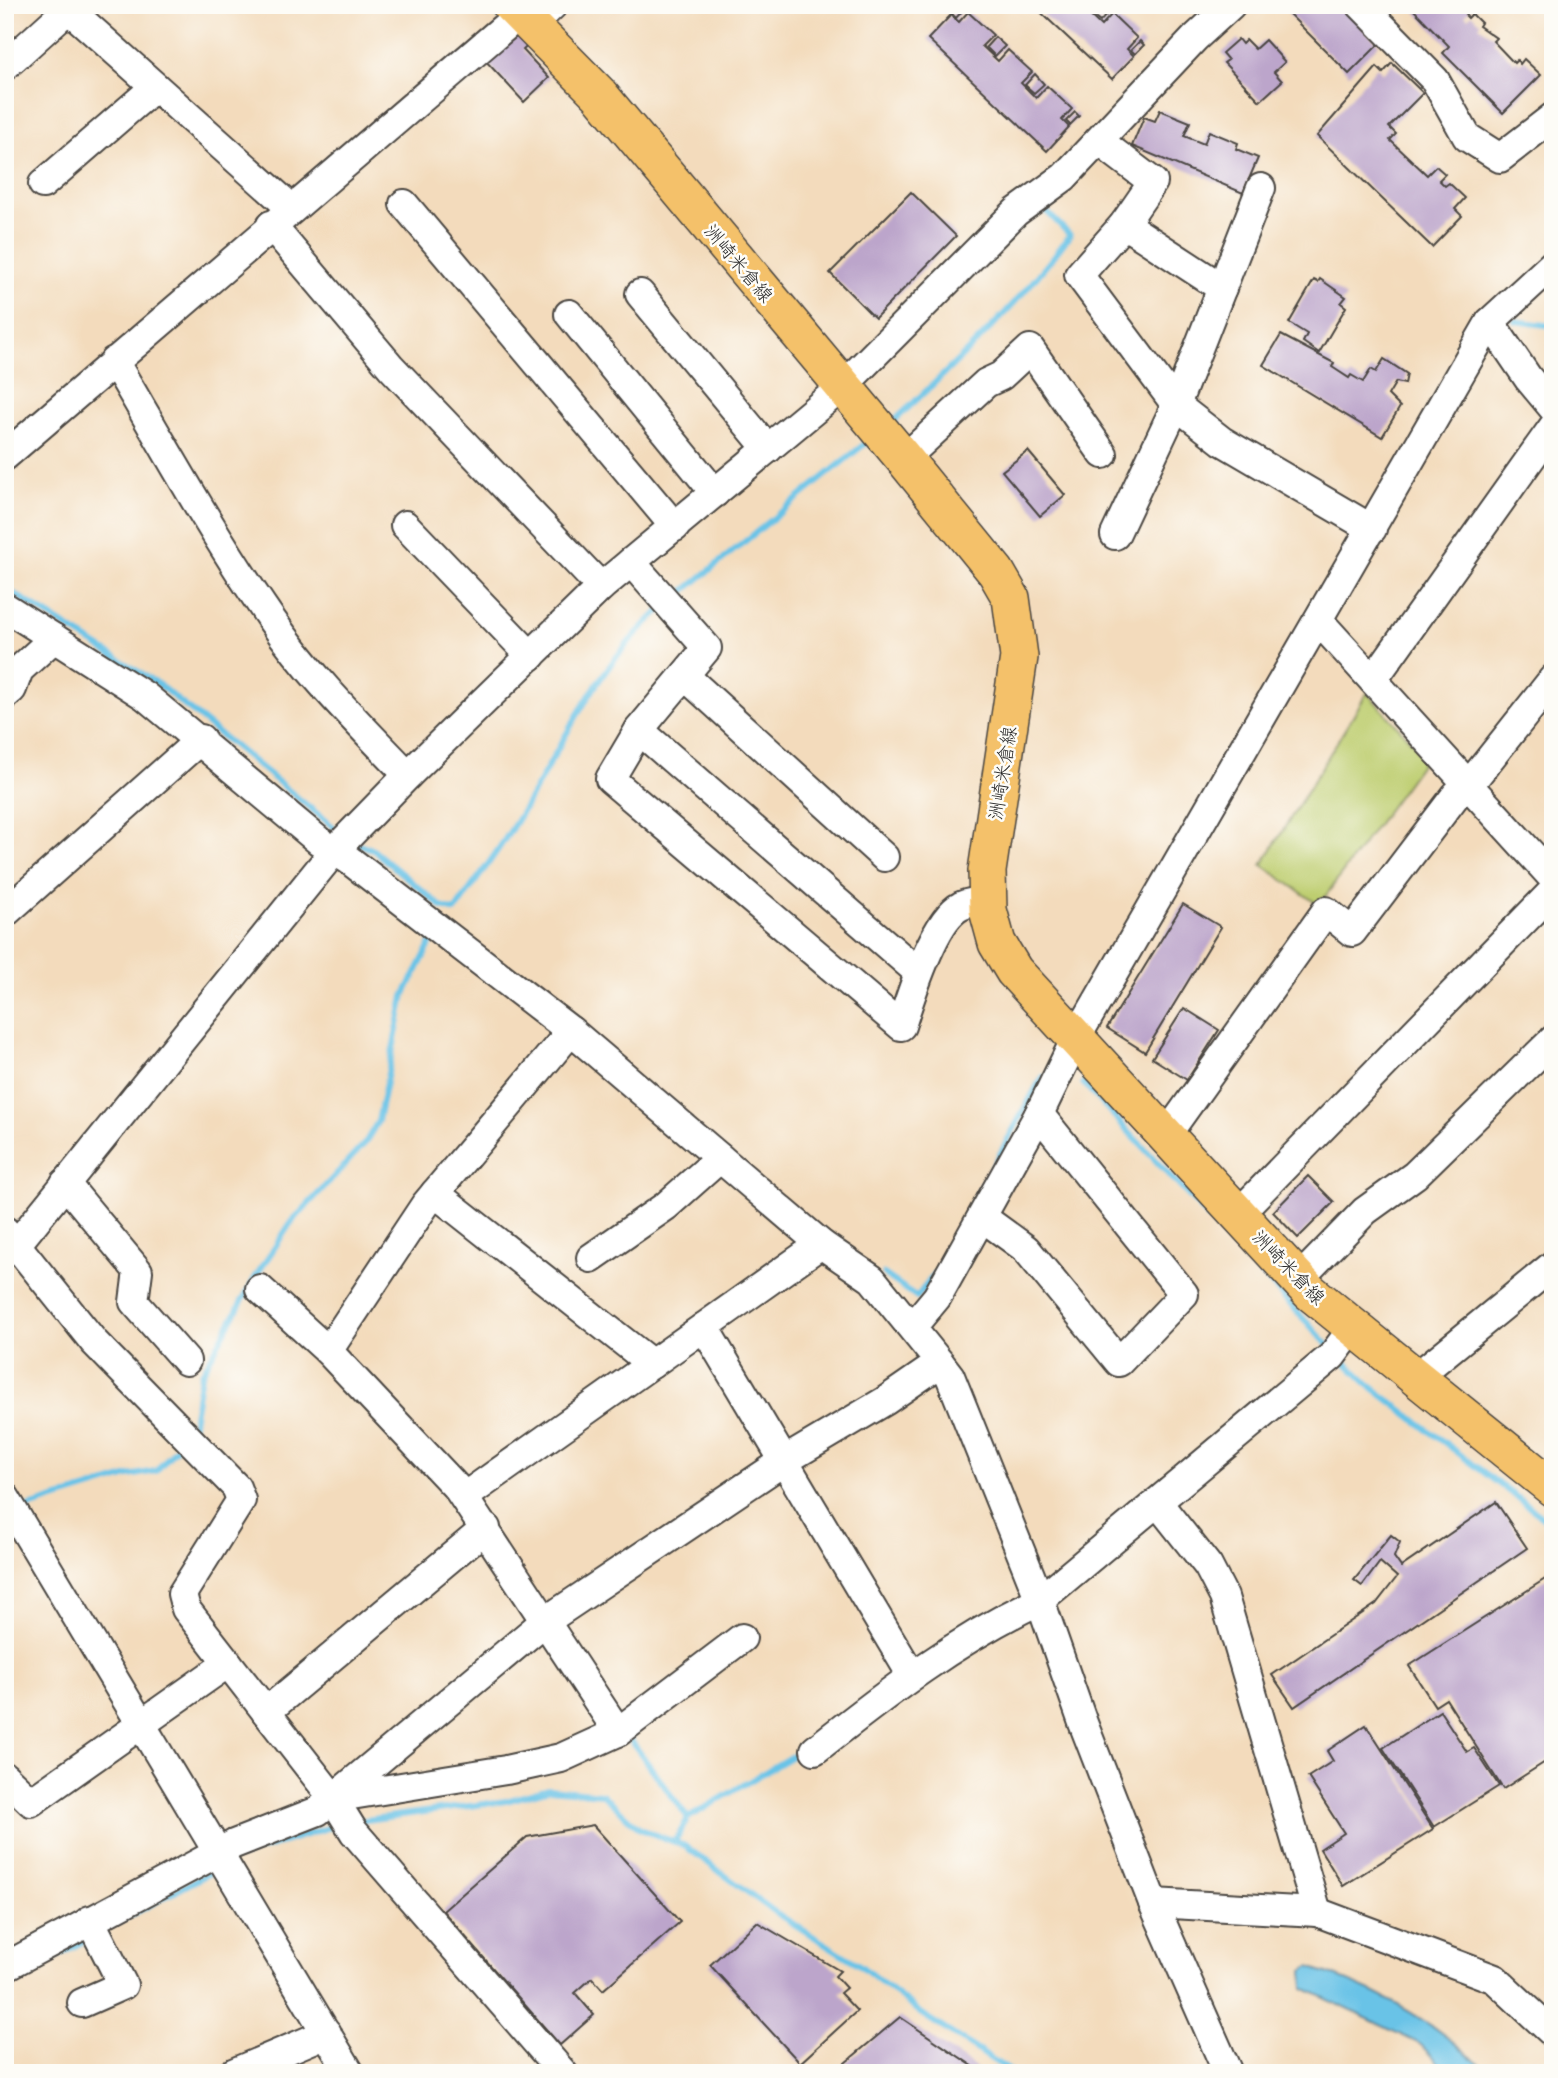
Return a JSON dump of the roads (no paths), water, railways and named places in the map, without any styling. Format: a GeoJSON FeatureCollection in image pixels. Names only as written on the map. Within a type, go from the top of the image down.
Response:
{"type":"FeatureCollection","features":[{"type":"Feature","properties":{"kind":"main road","name":"洲崎米倉線"},"geometry":{"type":"LineString","coordinates":[[529,12],[904,459],[996,572],[1011,598],[1017,629],[1016,686],[987,871],[988,900],[997,943],[1069,1052],[1165,1137],[1238,1214],[1298,1280],[1341,1345],[1415,1378],[1553,1488]]}},
{"type":"Feature","properties":{"kind":"street"},"geometry":{"type":"LineString","coordinates":[[563,2073],[344,1815],[186,1609],[182,1594],[241,1500],[236,1488],[94,1342],[9,1243],[65,1183],[341,844],[408,775],[601,587],[842,387],[1016,212],[1064,177],[1195,38],[1231,5]]}},
{"type":"Feature","properties":{"kind":"street"},"geometry":{"type":"LineString","coordinates":[[1361,5],[1435,80],[1467,137],[1500,158],[1553,117]]}},
{"type":"Feature","properties":{"kind":"street"},"geometry":{"type":"LineString","coordinates":[[5,66],[66,7],[155,87],[281,217],[391,367],[601,587]]}},
{"type":"Feature","properties":{"kind":"street"},"geometry":{"type":"LineString","coordinates":[[5,456],[281,217],[529,12]]}},
{"type":"Feature","properties":{"kind":"street"},"geometry":{"type":"LineString","coordinates":[[43,184],[155,87]]}},
{"type":"Feature","properties":{"kind":"street"},"geometry":{"type":"LineString","coordinates":[[1099,141],[1153,182],[1124,224],[1079,275],[1176,405],[1222,441],[1364,525]]}},
{"type":"Feature","properties":{"kind":"street"},"geometry":{"type":"LineString","coordinates":[[1115,535],[1176,405],[1261,188]]}},
{"type":"Feature","properties":{"kind":"street"},"geometry":{"type":"LineString","coordinates":[[404,204],[675,527]]}},
{"type":"Feature","properties":{"kind":"street"},"geometry":{"type":"LineString","coordinates":[[1124,224],[1222,288]]}},
{"type":"Feature","properties":{"kind":"street"},"geometry":{"type":"LineString","coordinates":[[912,1327],[937,1297],[1039,1114],[1069,1052],[1319,621],[1364,525],[1490,322],[1553,264]]}},
{"type":"Feature","properties":{"kind":"street"},"geometry":{"type":"LineString","coordinates":[[640,294],[768,449]]}},
{"type":"Feature","properties":{"kind":"street"},"geometry":{"type":"LineString","coordinates":[[569,314],[715,493]]}},
{"type":"Feature","properties":{"kind":"street"},"geometry":{"type":"LineString","coordinates":[[1490,322],[1528,379],[1553,408]]}},
{"type":"Feature","properties":{"kind":"street"},"geometry":{"type":"LineString","coordinates":[[904,459],[986,383],[1001,376],[1030,349],[1103,454]]}},
{"type":"Feature","properties":{"kind":"street"},"geometry":{"type":"LineString","coordinates":[[114,361],[212,528],[272,621],[339,703],[408,775]]}},
{"type":"Feature","properties":{"kind":"street"},"geometry":{"type":"LineString","coordinates":[[1373,680],[1553,427]]}},
{"type":"Feature","properties":{"kind":"street"},"geometry":{"type":"LineString","coordinates":[[405,525],[531,656]]}},
{"type":"Feature","properties":{"kind":"street"},"geometry":{"type":"LineString","coordinates":[[631,562],[707,648],[639,730],[610,779],[901,1026],[918,972],[944,922],[960,906],[988,900]]}},
{"type":"Feature","properties":{"kind":"street"},"geometry":{"type":"LineString","coordinates":[[5,607],[145,696],[341,844],[439,929],[571,1031],[821,1244],[872,1279],[950,1376],[1040,1600],[1083,1723],[1153,1903],[1228,2073]]}},
{"type":"Feature","properties":{"kind":"street"},"geometry":{"type":"LineString","coordinates":[[1319,621],[1553,878]]}},
{"type":"Feature","properties":{"kind":"street"},"geometry":{"type":"LineString","coordinates":[[5,695],[12,689],[19,670],[54,638]]}},
{"type":"Feature","properties":{"kind":"street"},"geometry":{"type":"LineString","coordinates":[[685,676],[884,857]]}},
{"type":"Feature","properties":{"kind":"street"},"geometry":{"type":"LineString","coordinates":[[1165,1137],[1326,911],[1352,932],[1553,678]]}},
{"type":"Feature","properties":{"kind":"street"},"geometry":{"type":"LineString","coordinates":[[639,730],[918,972]]}},
{"type":"Feature","properties":{"kind":"street"},"geometry":{"type":"LineString","coordinates":[[5,914],[201,739]]}},
{"type":"Feature","properties":{"kind":"street"},"geometry":{"type":"LineString","coordinates":[[1238,1214],[1553,891]]}},
{"type":"Feature","properties":{"kind":"street"},"geometry":{"type":"LineString","coordinates":[[331,1347],[435,1193],[571,1031]]}},
{"type":"Feature","properties":{"kind":"street"},"geometry":{"type":"LineString","coordinates":[[1298,1280],[1365,1211],[1415,1175],[1553,1040]]}},
{"type":"Feature","properties":{"kind":"street"},"geometry":{"type":"LineString","coordinates":[[982,1217],[1026,1249],[1119,1362],[1184,1294],[1039,1114]]}},
{"type":"Feature","properties":{"kind":"street"},"geometry":{"type":"LineString","coordinates":[[591,1258],[666,1206],[720,1158]]}},
{"type":"Feature","properties":{"kind":"street"},"geometry":{"type":"LineString","coordinates":[[65,1183],[138,1271],[134,1301],[186,1361]]}},
{"type":"Feature","properties":{"kind":"street"},"geometry":{"type":"LineString","coordinates":[[435,1193],[652,1364]]}},
{"type":"Feature","properties":{"kind":"street"},"geometry":{"type":"LineString","coordinates":[[468,1494],[821,1244]]}},
{"type":"Feature","properties":{"kind":"street"},"geometry":{"type":"LineString","coordinates":[[1415,1378],[1553,1265]]}},
{"type":"Feature","properties":{"kind":"street"},"geometry":{"type":"LineString","coordinates":[[260,1289],[331,1347],[468,1494],[486,1528],[621,1730]]}},
{"type":"Feature","properties":{"kind":"street"},"geometry":{"type":"LineString","coordinates":[[704,1327],[912,1674]]}},
{"type":"Feature","properties":{"kind":"street"},"geometry":{"type":"LineString","coordinates":[[815,1750],[912,1674],[1000,1619],[1040,1600],[1158,1503],[1341,1345]]}},
{"type":"Feature","properties":{"kind":"street"},"geometry":{"type":"LineString","coordinates":[[344,1815],[549,1619],[784,1461],[885,1401],[940,1363]]}},
{"type":"Feature","properties":{"kind":"street"},"geometry":{"type":"LineString","coordinates":[[1158,1503],[1208,1566],[1224,1597],[1317,1912]]}},
{"type":"Feature","properties":{"kind":"street"},"geometry":{"type":"LineString","coordinates":[[11,1506],[350,2073]]}},
{"type":"Feature","properties":{"kind":"street"},"geometry":{"type":"LineString","coordinates":[[266,1712],[486,1528]]}},
{"type":"Feature","properties":{"kind":"street"},"geometry":{"type":"LineString","coordinates":[[5,1967],[95,1930],[318,1811],[344,1815],[506,1770],[561,1758],[621,1730],[742,1638]]}},
{"type":"Feature","properties":{"kind":"street"},"geometry":{"type":"LineString","coordinates":[[5,1777],[31,1802],[228,1663]]}},
{"type":"Feature","properties":{"kind":"street"},"geometry":{"type":"LineString","coordinates":[[1153,1903],[1317,1912],[1495,1979],[1553,2034]]}},
{"type":"Feature","properties":{"kind":"street"},"geometry":{"type":"LineString","coordinates":[[82,2003],[122,1985],[95,1930]]}},
{"type":"Feature","properties":{"kind":"street"},"geometry":{"type":"LineString","coordinates":[[233,2073],[327,2033]]}},
{"type":"Feature","properties":{"kind":"water"},"geometry":{"type":"Polygon","coordinates":[[[1309,1967],[1358,1985],[1405,2009],[1448,2038],[1488,2073],[1448,2073],[1420,2044],[1304,1988],[1303,1971],[1309,1967]]]}},
{"type":"Feature","properties":{"kind":"waterway"},"geometry":{"type":"LineString","coordinates":[[488,5],[499,16]]}},
{"type":"Feature","properties":{"kind":"waterway"},"geometry":{"type":"LineString","coordinates":[[892,423],[1008,310],[1070,235],[1042,207]]}},
{"type":"Feature","properties":{"kind":"waterway"},"geometry":{"type":"LineString","coordinates":[[1515,321],[1553,326]]}},
{"type":"Feature","properties":{"kind":"waterway"},"geometry":{"type":"LineString","coordinates":[[673,600],[867,442]]}},
{"type":"Feature","properties":{"kind":"waterway"},"geometry":{"type":"LineString","coordinates":[[5,588],[158,684],[341,833]]}},
{"type":"Feature","properties":{"kind":"waterway"},"geometry":{"type":"LineString","coordinates":[[352,841],[372,849],[442,907],[455,911],[512,828],[596,685],[637,633],[662,609]]}},
{"type":"Feature","properties":{"kind":"waterway"},"geometry":{"type":"LineString","coordinates":[[192,1428],[201,1375],[256,1276],[290,1224],[365,1143],[378,1121],[404,996],[434,937]]}},
{"type":"Feature","properties":{"kind":"waterway"},"geometry":{"type":"LineString","coordinates":[[943,1258],[1042,1077]]}},
{"type":"Feature","properties":{"kind":"waterway"},"geometry":{"type":"LineString","coordinates":[[1083,1083],[1330,1347]]}},
{"type":"Feature","properties":{"kind":"waterway"},"geometry":{"type":"LineString","coordinates":[[884,1274],[917,1297],[934,1274]]}},
{"type":"Feature","properties":{"kind":"waterway"},"geometry":{"type":"LineString","coordinates":[[1340,1357],[1369,1385],[1553,1525]]}},
{"type":"Feature","properties":{"kind":"waterway"},"geometry":{"type":"LineString","coordinates":[[22,1509],[129,1476],[156,1471],[182,1442]]}},
{"type":"Feature","properties":{"kind":"waterway"},"geometry":{"type":"LineString","coordinates":[[627,1735],[688,1818],[675,1842]]}},
{"type":"Feature","properties":{"kind":"waterway"},"geometry":{"type":"LineString","coordinates":[[688,1818],[807,1747]]}},
{"type":"Feature","properties":{"kind":"waterway"},"geometry":{"type":"LineString","coordinates":[[358,1821],[506,1801],[549,1789],[602,1794],[640,1829],[685,1846],[776,1913],[861,1966],[920,2013],[1013,2073]]}},
{"type":"Feature","properties":{"kind":"waterway"},"geometry":{"type":"LineString","coordinates":[[241,1856],[340,1824]]}},
{"type":"Feature","properties":{"kind":"waterway"},"geometry":{"type":"LineString","coordinates":[[114,1924],[219,1868]]}},
{"type":"Feature","properties":{"kind":"waterway"},"geometry":{"type":"LineString","coordinates":[[5,1986],[89,1938]]}}]}
